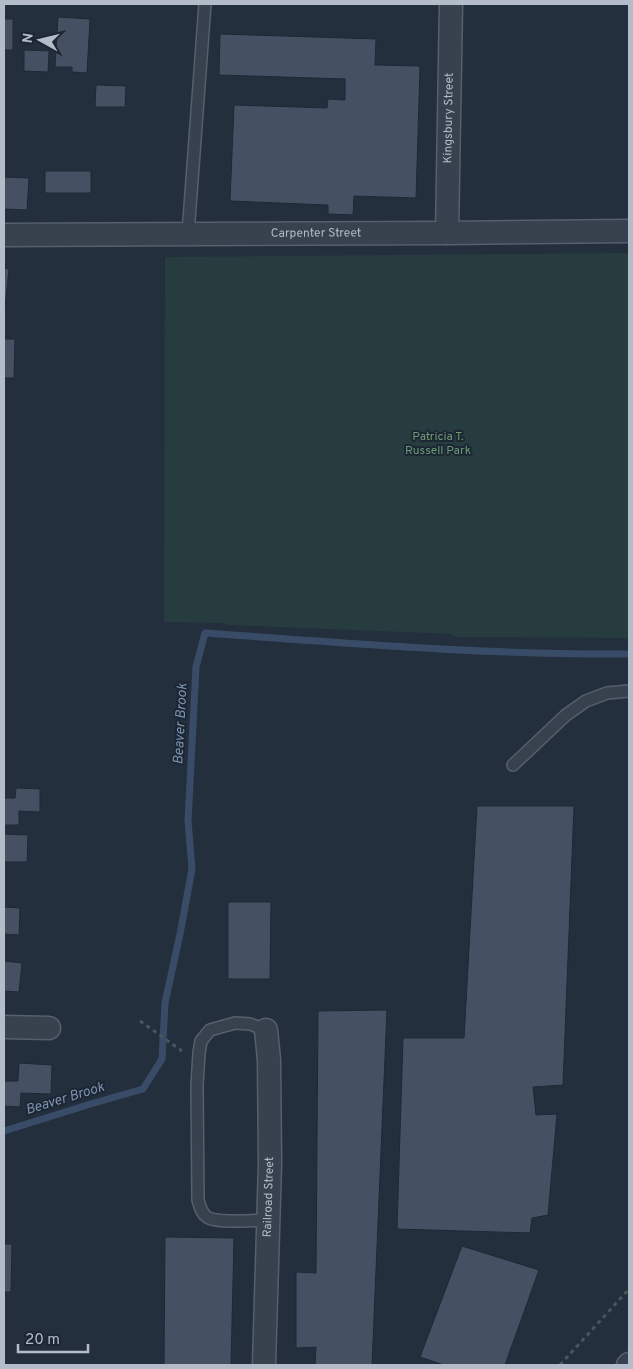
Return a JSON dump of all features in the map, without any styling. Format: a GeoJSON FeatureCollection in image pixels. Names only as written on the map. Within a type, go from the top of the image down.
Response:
{"type":"FeatureCollection","features":[{"type":"Feature","properties":{"kind":"street","name":"Kingsbury Street"},"geometry":{"type":"LineString","coordinates":[[447,233],[451,4]]}},
{"type":"Feature","properties":{"kind":"street","name":"Carpenter Street"},"geometry":{"type":"LineString","coordinates":[[4,235],[629,231]]}},
{"type":"Feature","properties":{"kind":"street"},"geometry":{"type":"LineString","coordinates":[[4,1027],[49,1028]]}},
{"type":"Feature","properties":{"kind":"street","name":"Railroad Street"},"geometry":{"type":"LineString","coordinates":[[264,1365],[268,1220],[269,1060],[266,1030]]}},
{"type":"Feature","properties":{"kind":"lane"},"geometry":{"type":"LineString","coordinates":[[188,234],[205,4]]}},
{"type":"Feature","properties":{"kind":"lane"},"geometry":{"type":"LineString","coordinates":[[513,765],[566,715],[586,700],[607,693],[629,691]]}},
{"type":"Feature","properties":{"kind":"lane"},"geometry":{"type":"LineString","coordinates":[[266,1030],[250,1024],[235,1023],[210,1030],[202,1041],[198,1053],[197,1085],[198,1200],[201,1210],[207,1217],[217,1221],[268,1220]]}},
{"type":"Feature","properties":{"kind":"path"},"geometry":{"type":"LineString","coordinates":[[140,1021],[177,1048]]}},
{"type":"Feature","properties":{"kind":"path"},"geometry":{"type":"LineString","coordinates":[[560,1365],[629,1289]]}},
{"type":"Feature","properties":{"kind":"green space","name":"Patricia T. Russell Park"},"geometry":{"type":"Polygon","coordinates":[[[629,253],[629,638],[457,637],[452,636],[452,634],[164,622],[165,257],[629,253]]]}},
{"type":"Feature","properties":{"kind":"building"},"geometry":{"type":"Polygon","coordinates":[[[58,17],[90,19],[87,73],[72,72],[72,67],[55,67],[58,17]]]}},
{"type":"Feature","properties":{"kind":"building"},"geometry":{"type":"Polygon","coordinates":[[[4,19],[13,19],[13,50],[4,50],[4,19]]]}},
{"type":"Feature","properties":{"kind":"building"},"geometry":{"type":"Polygon","coordinates":[[[220,34],[376,39],[375,65],[420,66],[416,198],[354,196],[353,215],[328,214],[328,205],[230,201],[234,105],[327,108],[328,99],[345,100],[345,79],[219,75],[220,34]]]}},
{"type":"Feature","properties":{"kind":"building"},"geometry":{"type":"Polygon","coordinates":[[[24,50],[49,51],[48,72],[24,71],[24,50]]]}},
{"type":"Feature","properties":{"kind":"building"},"geometry":{"type":"Polygon","coordinates":[[[96,85],[126,86],[125,107],[95,107],[96,85]]]}},
{"type":"Feature","properties":{"kind":"building"},"geometry":{"type":"Polygon","coordinates":[[[45,171],[91,171],[91,193],[45,193],[45,171]]]}},
{"type":"Feature","properties":{"kind":"building"},"geometry":{"type":"Polygon","coordinates":[[[4,177],[29,178],[27,210],[4,209],[4,177]]]}},
{"type":"Feature","properties":{"kind":"building"},"geometry":{"type":"Polygon","coordinates":[[[4,268],[9,269],[5,307],[4,307],[4,268]]]}},
{"type":"Feature","properties":{"kind":"building"},"geometry":{"type":"Polygon","coordinates":[[[4,339],[15,339],[14,378],[4,378],[4,339]]]}},
{"type":"Feature","properties":{"kind":"building"},"geometry":{"type":"Polygon","coordinates":[[[16,788],[40,789],[40,812],[19,811],[19,825],[4,825],[4,798],[15,798],[16,788]]]}},
{"type":"Feature","properties":{"kind":"building"},"geometry":{"type":"Polygon","coordinates":[[[477,806],[574,806],[563,1085],[533,1087],[536,1115],[557,1114],[548,1215],[532,1218],[530,1233],[397,1229],[403,1038],[464,1038],[477,806]]]}},
{"type":"Feature","properties":{"kind":"building"},"geometry":{"type":"Polygon","coordinates":[[[4,834],[28,835],[27,862],[4,862],[4,834]]]}},
{"type":"Feature","properties":{"kind":"building"},"geometry":{"type":"Polygon","coordinates":[[[228,902],[271,902],[270,979],[228,979],[228,902]]]}},
{"type":"Feature","properties":{"kind":"building"},"geometry":{"type":"Polygon","coordinates":[[[4,907],[20,908],[19,935],[4,934],[4,907]]]}},
{"type":"Feature","properties":{"kind":"building"},"geometry":{"type":"Polygon","coordinates":[[[4,961],[22,963],[19,992],[4,991],[4,961]]]}},
{"type":"Feature","properties":{"kind":"building"},"geometry":{"type":"Polygon","coordinates":[[[387,1010],[372,1365],[315,1365],[316,1347],[296,1348],[296,1272],[316,1273],[318,1011],[387,1010]]]}},
{"type":"Feature","properties":{"kind":"building"},"geometry":{"type":"Polygon","coordinates":[[[19,1063],[52,1065],[51,1094],[21,1093],[20,1107],[4,1106],[4,1081],[18,1081],[19,1063]]]}},
{"type":"Feature","properties":{"kind":"building"},"geometry":{"type":"Polygon","coordinates":[[[165,1237],[234,1238],[231,1365],[164,1365],[165,1237]]]}},
{"type":"Feature","properties":{"kind":"building"},"geometry":{"type":"Polygon","coordinates":[[[4,1244],[12,1244],[11,1292],[4,1292],[4,1244]]]}},
{"type":"Feature","properties":{"kind":"building"},"geometry":{"type":"Polygon","coordinates":[[[462,1246],[539,1270],[505,1365],[444,1365],[420,1357],[462,1246]]]}},
{"type":"Feature","properties":{"kind":"waterway","name":"Beaver Brook"},"geometry":{"type":"LineString","coordinates":[[4,1131],[143,1089],[162,1059],[165,1003],[192,869],[188,821],[196,667],[205,633],[523,653],[629,654]]}}]}
